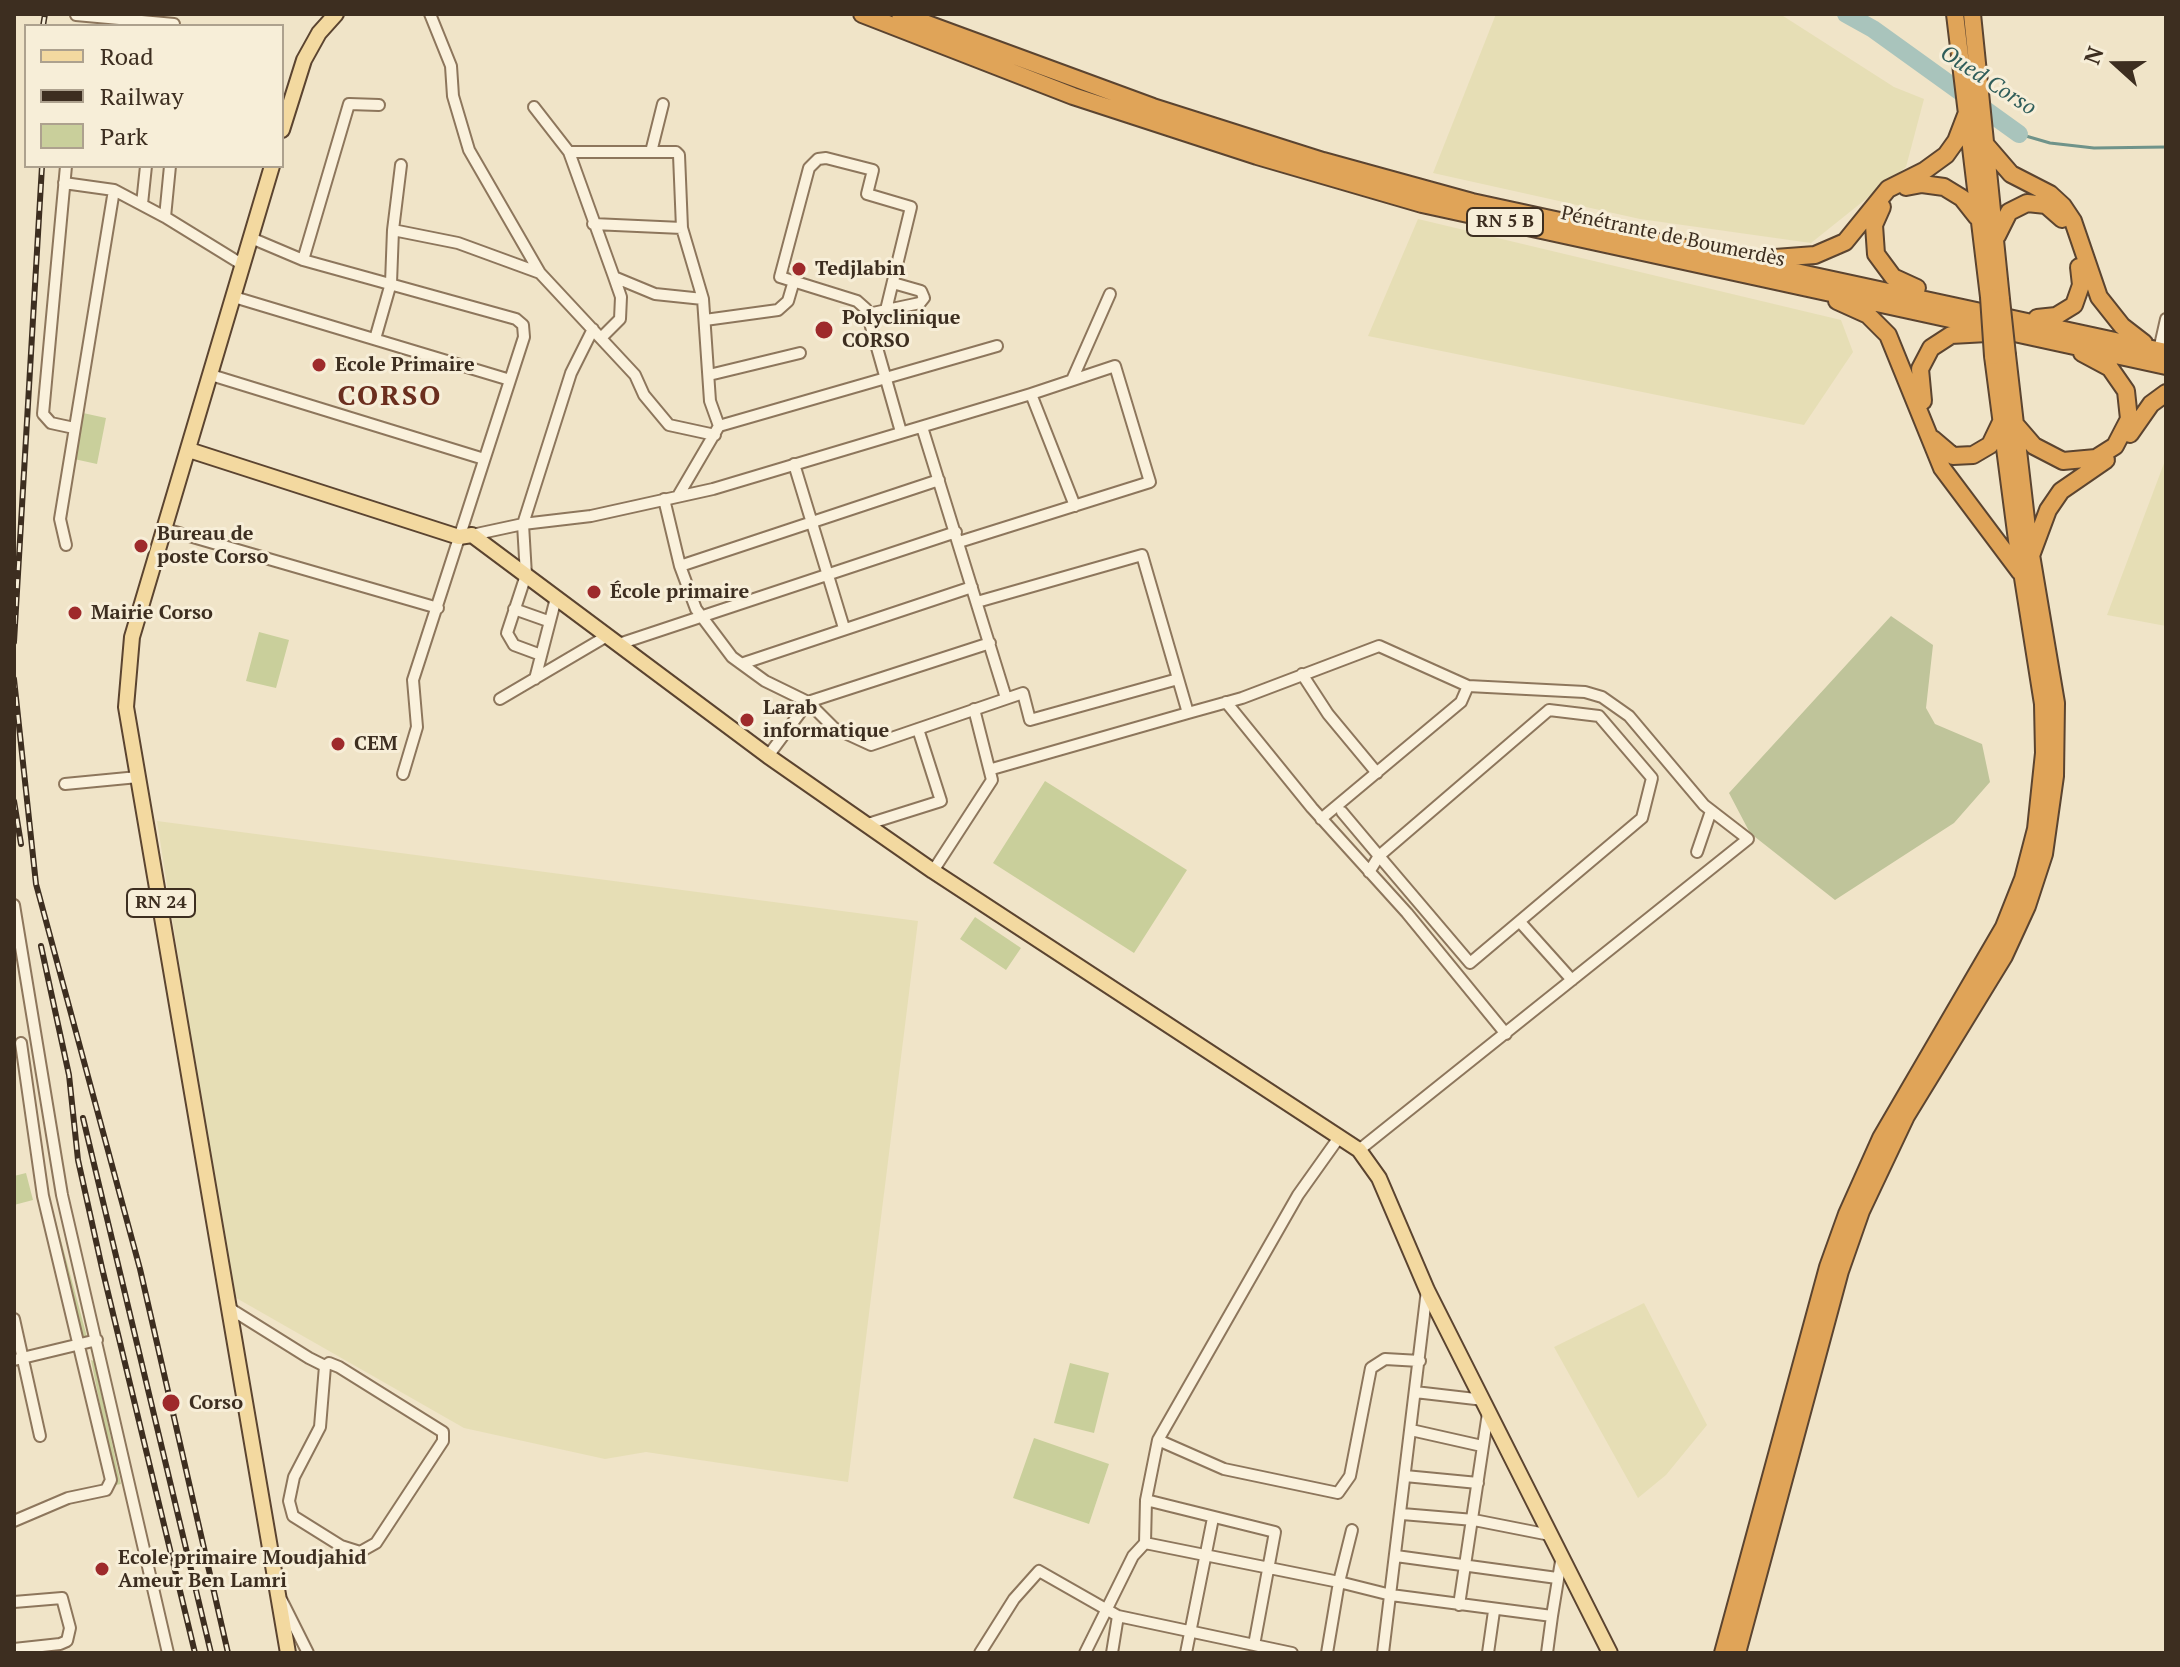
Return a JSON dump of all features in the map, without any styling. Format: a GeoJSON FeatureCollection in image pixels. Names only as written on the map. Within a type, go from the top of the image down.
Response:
{"type":"FeatureCollection","features":[{"type":"Feature","properties":{"kind":"highway","name":"Pénétrante de Boumerdès"},"geometry":{"type":"LineString","coordinates":[[862,14],[1073,96],[1257,156],[1422,204],[1783,281],[2161,354]]}},
{"type":"Feature","properties":{"kind":"highway","name":"Pénétrante de Boumerdès"},"geometry":{"type":"LineString","coordinates":[[900,14],[1153,107],[1323,161],[1472,202],[1954,305],[2064,343],[2161,354]]}},
{"type":"Feature","properties":{"kind":"highway"},"geometry":{"type":"LineString","coordinates":[[1955,14],[1959,63],[1971,112],[1979,220],[1995,298]]}},
{"type":"Feature","properties":{"kind":"highway"},"geometry":{"type":"LineString","coordinates":[[1711,252],[1735,250],[1793,258],[1836,247],[1859,229],[1888,189],[1924,171],[1946,155],[1971,112],[1978,68],[1972,14]]}},
{"type":"Feature","properties":{"kind":"highway"},"geometry":{"type":"LineString","coordinates":[[1971,112],[1986,145],[2011,174],[2050,194],[2063,206],[2073,221],[2099,297],[2122,326],[2161,354]]}},
{"type":"Feature","properties":{"kind":"highway"},"geometry":{"type":"LineString","coordinates":[[1723,1653],[1828,1267],[1847,1214],[1881,1138],[1998,939],[2030,855],[2043,777],[2044,728],[2041,680],[2025,582],[2000,355],[1986,145]]}},
{"type":"Feature","properties":{"kind":"highway"},"geometry":{"type":"LineString","coordinates":[[1954,305],[1942,295],[1901,282],[1886,270],[1874,244],[1874,225],[1889,198],[1908,186],[1922,184],[1957,193],[1979,220]]}},
{"type":"Feature","properties":{"kind":"highway"},"geometry":{"type":"LineString","coordinates":[[1995,246],[2001,223],[2009,212],[2034,202],[2056,211],[2073,241],[2081,285],[2074,305],[2056,316],[2022,326],[1951,335],[1931,348],[1920,369],[1920,385],[1930,431],[1947,453],[1967,457],[1980,453],[1995,440],[2008,422]]}},
{"type":"Feature","properties":{"kind":"highway"},"geometry":{"type":"LineString","coordinates":[[1783,281],[1861,311],[1882,327],[1898,352],[1924,430],[1942,468],[2025,582]]}},
{"type":"Feature","properties":{"kind":"highway"},"geometry":{"type":"LineString","coordinates":[[2008,422],[2043,453],[2063,461],[2096,458],[2122,437],[2129,410],[2122,382],[2110,368],[2064,343]]}},
{"type":"Feature","properties":{"kind":"highway"},"geometry":{"type":"LineString","coordinates":[[2031,555],[2048,510],[2061,491],[2117,450],[2151,404],[2166,393]]}},
{"type":"Feature","properties":{"kind":"highway"},"geometry":{"type":"LineString","coordinates":[[1737,1653],[1840,1271],[1861,1211],[1906,1116],[2010,943],[2044,854],[2057,727],[2053,679],[2008,422]]}},
{"type":"Feature","properties":{"kind":"main road"},"geometry":{"type":"LineString","coordinates":[[284,124],[304,60],[319,33],[336,14]]}},
{"type":"Feature","properties":{"kind":"main road","name":"RN 24"},"geometry":{"type":"LineString","coordinates":[[271,168],[132,637],[126,676],[126,707],[288,1653]]}},
{"type":"Feature","properties":{"kind":"main road"},"geometry":{"type":"LineString","coordinates":[[189,450],[466,536],[526,575],[768,756],[933,871],[1359,1150],[1379,1178],[1427,1290],[1610,1653]]}},
{"type":"Feature","properties":{"kind":"street"},"geometry":{"type":"LineString","coordinates":[[430,14],[451,66],[453,96],[469,150],[540,273],[635,375],[644,395],[669,425],[717,430],[886,376],[997,346]]}},
{"type":"Feature","properties":{"kind":"street"},"geometry":{"type":"LineString","coordinates":[[76,18],[174,21]]}},
{"type":"Feature","properties":{"kind":"street"},"geometry":{"type":"LineString","coordinates":[[303,260],[349,104],[379,105]]}},
{"type":"Feature","properties":{"kind":"street"},"geometry":{"type":"LineString","coordinates":[[651,152],[663,104]]}},
{"type":"Feature","properties":{"kind":"street"},"geometry":{"type":"LineString","coordinates":[[534,107],[569,152],[621,297],[620,319],[597,333],[571,373],[523,524],[526,575],[514,609],[509,639],[541,655]]}},
{"type":"Feature","properties":{"kind":"street"},"geometry":{"type":"LineString","coordinates":[[569,152],[676,152],[679,155],[682,228],[703,299],[710,401],[717,430],[678,496]]}},
{"type":"Feature","properties":{"kind":"street"},"geometry":{"type":"LineString","coordinates":[[886,310],[911,207],[867,194],[873,170],[826,158],[812,162],[779,273],[783,281],[857,301],[868,314],[901,432]]}},
{"type":"Feature","properties":{"kind":"street"},"geometry":{"type":"LineString","coordinates":[[375,339],[391,283],[393,230],[401,165]]}},
{"type":"Feature","properties":{"kind":"street"},"geometry":{"type":"LineString","coordinates":[[66,168],[43,414],[51,423],[74,428]]}},
{"type":"Feature","properties":{"kind":"street"},"geometry":{"type":"LineString","coordinates":[[142,204],[146,168]]}},
{"type":"Feature","properties":{"kind":"street"},"geometry":{"type":"LineString","coordinates":[[165,217],[170,168]]}},
{"type":"Feature","properties":{"kind":"street"},"geometry":{"type":"LineString","coordinates":[[64,183],[114,190],[243,265]]}},
{"type":"Feature","properties":{"kind":"street"},"geometry":{"type":"LineString","coordinates":[[66,545],[60,519],[114,190]]}},
{"type":"Feature","properties":{"kind":"street"},"geometry":{"type":"LineString","coordinates":[[593,224],[682,228]]}},
{"type":"Feature","properties":{"kind":"street"},"geometry":{"type":"LineString","coordinates":[[393,230],[458,243],[540,273]]}},
{"type":"Feature","properties":{"kind":"street"},"geometry":{"type":"LineString","coordinates":[[251,238],[303,260],[516,319],[523,325],[524,337],[484,459],[466,536],[413,680],[417,727],[403,774]]}},
{"type":"Feature","properties":{"kind":"street"},"geometry":{"type":"LineString","coordinates":[[614,277],[655,294],[703,299]]}},
{"type":"Feature","properties":{"kind":"street"},"geometry":{"type":"LineString","coordinates":[[868,314],[920,303],[924,298],[921,291],[893,283]]}},
{"type":"Feature","properties":{"kind":"street"},"geometry":{"type":"LineString","coordinates":[[705,320],[778,310],[788,301],[793,284]]}},
{"type":"Feature","properties":{"kind":"street"},"geometry":{"type":"LineString","coordinates":[[1072,380],[1110,294]]}},
{"type":"Feature","properties":{"kind":"street"},"geometry":{"type":"LineString","coordinates":[[234,297],[510,380]]}},
{"type":"Feature","properties":{"kind":"street"},"geometry":{"type":"LineString","coordinates":[[2161,354],[2166,319]]}},
{"type":"Feature","properties":{"kind":"street"},"geometry":{"type":"LineString","coordinates":[[709,375],[800,353]]}},
{"type":"Feature","properties":{"kind":"street"},"geometry":{"type":"LineString","coordinates":[[466,536],[523,524],[591,516],[678,496],[922,427],[1115,366],[1150,482],[613,640],[500,699]]}},
{"type":"Feature","properties":{"kind":"street"},"geometry":{"type":"LineString","coordinates":[[211,375],[484,459]]}},
{"type":"Feature","properties":{"kind":"street"},"geometry":{"type":"LineString","coordinates":[[1031,394],[1075,506]]}},
{"type":"Feature","properties":{"kind":"street"},"geometry":{"type":"LineString","coordinates":[[922,427],[1006,698]]}},
{"type":"Feature","properties":{"kind":"street"},"geometry":{"type":"LineString","coordinates":[[794,464],[844,628]]}},
{"type":"Feature","properties":{"kind":"street"},"geometry":{"type":"LineString","coordinates":[[680,566],[939,480]]}},
{"type":"Feature","properties":{"kind":"street"},"geometry":{"type":"LineString","coordinates":[[664,499],[680,566],[701,616],[732,657],[765,681],[808,702],[834,728],[871,745],[1023,693],[1030,720],[1178,679]]}},
{"type":"Feature","properties":{"kind":"street"},"geometry":{"type":"LineString","coordinates":[[165,529],[438,608]]}},
{"type":"Feature","properties":{"kind":"street"},"geometry":{"type":"LineString","coordinates":[[977,602],[1142,555],[1188,713]]}},
{"type":"Feature","properties":{"kind":"street"},"geometry":{"type":"LineString","coordinates":[[744,663],[972,587]]}},
{"type":"Feature","properties":{"kind":"street"},"geometry":{"type":"LineString","coordinates":[[535,679],[556,598]]}},
{"type":"Feature","properties":{"kind":"street"},"geometry":{"type":"LineString","coordinates":[[514,609],[548,621]]}},
{"type":"Feature","properties":{"kind":"street"},"geometry":{"type":"LineString","coordinates":[[768,756],[808,702],[990,643]]}},
{"type":"Feature","properties":{"kind":"street"},"geometry":{"type":"LineString","coordinates":[[992,769],[1226,702],[1379,646],[1468,686],[1585,692],[1602,697],[1629,716],[1652,740],[1673,770],[1711,811],[1748,839],[1359,1150]]}},
{"type":"Feature","properties":{"kind":"street"},"geometry":{"type":"LineString","coordinates":[[1302,674],[1328,714],[1377,773]]}},
{"type":"Feature","properties":{"kind":"street"},"geometry":{"type":"LineString","coordinates":[[1321,819],[1461,702],[1468,686]]}},
{"type":"Feature","properties":{"kind":"street"},"geometry":{"type":"LineString","coordinates":[[1226,702],[1321,819],[1459,975],[1506,1034]]}},
{"type":"Feature","properties":{"kind":"street"},"geometry":{"type":"LineString","coordinates":[[933,871],[989,787],[992,769],[974,709]]}},
{"type":"Feature","properties":{"kind":"street"},"geometry":{"type":"LineString","coordinates":[[1369,872],[1379,856],[1549,710],[1599,716],[1652,778],[1642,818],[1459,975]]}},
{"type":"Feature","properties":{"kind":"street"},"geometry":{"type":"LineString","coordinates":[[868,824],[941,801],[918,729]]}},
{"type":"Feature","properties":{"kind":"street"},"geometry":{"type":"LineString","coordinates":[[65,784],[138,777]]}},
{"type":"Feature","properties":{"kind":"street"},"geometry":{"type":"LineString","coordinates":[[1697,852],[1711,811]]}},
{"type":"Feature","properties":{"kind":"street"},"geometry":{"type":"LineString","coordinates":[[1342,812],[1470,963]]}},
{"type":"Feature","properties":{"kind":"street"},"geometry":{"type":"LineString","coordinates":[[14,905],[29,980],[36,1043],[62,1195],[168,1653]]}},
{"type":"Feature","properties":{"kind":"street"},"geometry":{"type":"LineString","coordinates":[[1520,922],[1572,980]]}},
{"type":"Feature","properties":{"kind":"street"},"geometry":{"type":"LineString","coordinates":[[14,1521],[68,1498],[106,1490],[110,1485],[43,1196],[17,1043],[36,1043]]}},
{"type":"Feature","properties":{"kind":"street"},"geometry":{"type":"LineString","coordinates":[[1112,1653],[1114,1613],[1133,1556],[1145,1543],[1146,1500],[1158,1440],[1298,1195],[1340,1136]]}},
{"type":"Feature","properties":{"kind":"street"},"geometry":{"type":"LineString","coordinates":[[1383,1653],[1427,1290]]}},
{"type":"Feature","properties":{"kind":"street"},"geometry":{"type":"LineString","coordinates":[[229,1308],[325,1366]]}},
{"type":"Feature","properties":{"kind":"street"},"geometry":{"type":"LineString","coordinates":[[14,1319],[19,1359],[40,1436]]}},
{"type":"Feature","properties":{"kind":"street"},"geometry":{"type":"LineString","coordinates":[[19,1359],[97,1340]]}},
{"type":"Feature","properties":{"kind":"street"},"geometry":{"type":"LineString","coordinates":[[1158,1440],[1224,1469],[1338,1493],[1350,1476],[1371,1368],[1385,1359],[1420,1361]]}},
{"type":"Feature","properties":{"kind":"street"},"geometry":{"type":"LineString","coordinates":[[329,1363],[339,1367],[443,1432],[443,1441],[376,1543],[360,1552],[341,1546],[293,1516],[288,1495],[320,1427],[325,1366],[329,1363]]}},
{"type":"Feature","properties":{"kind":"street"},"geometry":{"type":"LineString","coordinates":[[1415,1392],[1486,1406],[1474,1520],[1459,1605]]}},
{"type":"Feature","properties":{"kind":"street"},"geometry":{"type":"LineString","coordinates":[[1411,1430],[1482,1446]]}},
{"type":"Feature","properties":{"kind":"street"},"geometry":{"type":"LineString","coordinates":[[1405,1476],[1478,1483]]}},
{"type":"Feature","properties":{"kind":"street"},"geometry":{"type":"LineString","coordinates":[[1146,1500],[1275,1532],[1254,1645]]}},
{"type":"Feature","properties":{"kind":"street"},"geometry":{"type":"LineString","coordinates":[[1402,1514],[1474,1520],[1550,1535]]}},
{"type":"Feature","properties":{"kind":"street"},"geometry":{"type":"LineString","coordinates":[[1186,1653],[1213,1518]]}},
{"type":"Feature","properties":{"kind":"street"},"geometry":{"type":"LineString","coordinates":[[1327,1653],[1352,1530]]}},
{"type":"Feature","properties":{"kind":"street"},"geometry":{"type":"LineString","coordinates":[[1145,1543],[1391,1595],[1494,1611],[1552,1616]]}},
{"type":"Feature","properties":{"kind":"street"},"geometry":{"type":"LineString","coordinates":[[1547,1653],[1562,1555]]}},
{"type":"Feature","properties":{"kind":"street"},"geometry":{"type":"LineString","coordinates":[[1396,1556],[1557,1578]]}},
{"type":"Feature","properties":{"kind":"street"},"geometry":{"type":"LineString","coordinates":[[980,1653],[1035,1572],[1048,1574],[1114,1613],[1292,1653]]}},
{"type":"Feature","properties":{"kind":"street"},"geometry":{"type":"LineString","coordinates":[[279,1594],[308,1653]]}},
{"type":"Feature","properties":{"kind":"street"},"geometry":{"type":"LineString","coordinates":[[14,1602],[62,1598],[70,1628],[67,1641],[60,1644],[14,1649]]}},
{"type":"Feature","properties":{"kind":"street"},"geometry":{"type":"LineString","coordinates":[[1488,1653],[1494,1611]]}},
{"type":"Feature","properties":{"kind":"street"},"geometry":{"type":"LineString","coordinates":[[1085,1653],[1114,1613]]}},
{"type":"Feature","properties":{"kind":"shaded area"},"geometry":{"type":"Polygon","coordinates":[[[1496,14],[1780,14],[1894,87],[1924,99],[1906,167],[1811,243],[1640,219],[1433,173],[1496,14]]]}},
{"type":"Feature","properties":{"kind":"shaded area"},"geometry":{"type":"Polygon","coordinates":[[[1418,219],[1841,320],[1853,352],[1804,425],[1368,336],[1418,219]]]}},
{"type":"Feature","properties":{"kind":"shaded area"},"geometry":{"type":"Polygon","coordinates":[[[2166,458],[2166,626],[2107,615],[2166,458]]]}},
{"type":"Feature","properties":{"kind":"shaded area"},"geometry":{"type":"Polygon","coordinates":[[[157,821],[918,921],[848,1482],[646,1452],[605,1459],[464,1428],[231,1295],[157,821]]]}},
{"type":"Feature","properties":{"kind":"shaded area"},"geometry":{"type":"Polygon","coordinates":[[[1644,1303],[1707,1425],[1666,1475],[1638,1498],[1554,1347],[1644,1303]]]}},
{"type":"Feature","properties":{"kind":"green space"},"geometry":{"type":"Polygon","coordinates":[[[83,413],[106,418],[97,464],[74,459],[83,413]]]}},
{"type":"Feature","properties":{"kind":"green space"},"geometry":{"type":"Polygon","coordinates":[[[1891,616],[1933,645],[1926,708],[1935,724],[1982,744],[1990,782],[1954,823],[1835,900],[1750,833],[1729,793],[1891,616]]]}},
{"type":"Feature","properties":{"kind":"green space"},"geometry":{"type":"Polygon","coordinates":[[[259,632],[289,640],[276,688],[246,681],[259,632]]]}},
{"type":"Feature","properties":{"kind":"green space"},"geometry":{"type":"Polygon","coordinates":[[[1045,781],[1187,870],[1134,953],[993,863],[1045,781]]]}},
{"type":"Feature","properties":{"kind":"green space"},"geometry":{"type":"Polygon","coordinates":[[[975,917],[1021,948],[1006,970],[960,939],[975,917]]]}},
{"type":"Feature","properties":{"kind":"green space"},"geometry":{"type":"Polygon","coordinates":[[[26,1173],[33,1200],[14,1205],[14,1176],[26,1173]]]}},
{"type":"Feature","properties":{"kind":"green space"},"geometry":{"type":"Polygon","coordinates":[[[48,1192],[87,1337],[83,1340],[47,1196],[48,1192]]]}},
{"type":"Feature","properties":{"kind":"green space"},"geometry":{"type":"Polygon","coordinates":[[[91,1360],[94,1361],[121,1484],[116,1485],[91,1360]]]}},
{"type":"Feature","properties":{"kind":"green space"},"geometry":{"type":"Polygon","coordinates":[[[1070,1363],[1109,1373],[1094,1433],[1054,1423],[1070,1363]]]}},
{"type":"Feature","properties":{"kind":"green space"},"geometry":{"type":"Polygon","coordinates":[[[1034,1438],[1109,1464],[1089,1524],[1013,1498],[1034,1438]]]}},
{"type":"Feature","properties":{"kind":"waterway","name":"Oued Corso"},"geometry":{"type":"LineString","coordinates":[[1846,14],[1873,29],[2019,134]]}},
{"type":"Feature","properties":{"kind":"waterway","name":"Oued Corso"},"geometry":{"type":"LineString","coordinates":[[2019,134],[2050,143],[2094,148],[2166,147]]}},
{"type":"Feature","properties":{"kind":"railway"},"geometry":{"type":"LineString","coordinates":[[43,24],[45,14]]}},
{"type":"Feature","properties":{"kind":"railway"},"geometry":{"type":"LineString","coordinates":[[14,642],[42,168]]}},
{"type":"Feature","properties":{"kind":"railway"},"geometry":{"type":"LineString","coordinates":[[14,679],[36,884],[140,1269],[228,1653]]}},
{"type":"Feature","properties":{"kind":"railway"},"geometry":{"type":"LineString","coordinates":[[14,801],[21,844]]}},
{"type":"Feature","properties":{"kind":"railway"},"geometry":{"type":"LineString","coordinates":[[41,946],[69,1075],[78,1160],[195,1653]]}},
{"type":"Feature","properties":{"kind":"railway"},"geometry":{"type":"LineString","coordinates":[[83,1118],[211,1653]]}},
{"type":"Feature","properties":{"kind":"place","name":"Tedjlabin"},"geometry":{"type":"Point","coordinates":[799,269]}},
{"type":"Feature","properties":{"kind":"place","name":"Polyclinique CORSO"},"geometry":{"type":"Point","coordinates":[824,330]}},
{"type":"Feature","properties":{"kind":"place","name":"Ecole Primaire"},"geometry":{"type":"Point","coordinates":[319,365]}},
{"type":"Feature","properties":{"kind":"place","name":"Bureau de poste Corso"},"geometry":{"type":"Point","coordinates":[141,546]}},
{"type":"Feature","properties":{"kind":"place","name":"École primaire"},"geometry":{"type":"Point","coordinates":[594,592]}},
{"type":"Feature","properties":{"kind":"place","name":"Mairie Corso"},"geometry":{"type":"Point","coordinates":[75,613]}},
{"type":"Feature","properties":{"kind":"place","name":"Larab informatique"},"geometry":{"type":"Point","coordinates":[747,720]}},
{"type":"Feature","properties":{"kind":"place","name":"CEM"},"geometry":{"type":"Point","coordinates":[338,744]}},
{"type":"Feature","properties":{"kind":"place","name":"Corso"},"geometry":{"type":"Point","coordinates":[171,1403]}},
{"type":"Feature","properties":{"kind":"place","name":"Ecole primaire Moudjahid Ameur Ben Lamri"},"geometry":{"type":"Point","coordinates":[102,1569]}},
{"type":"Feature","properties":{"kind":"district","name":"CORSO"},"geometry":{"type":"Point","coordinates":[390,397]}}]}
